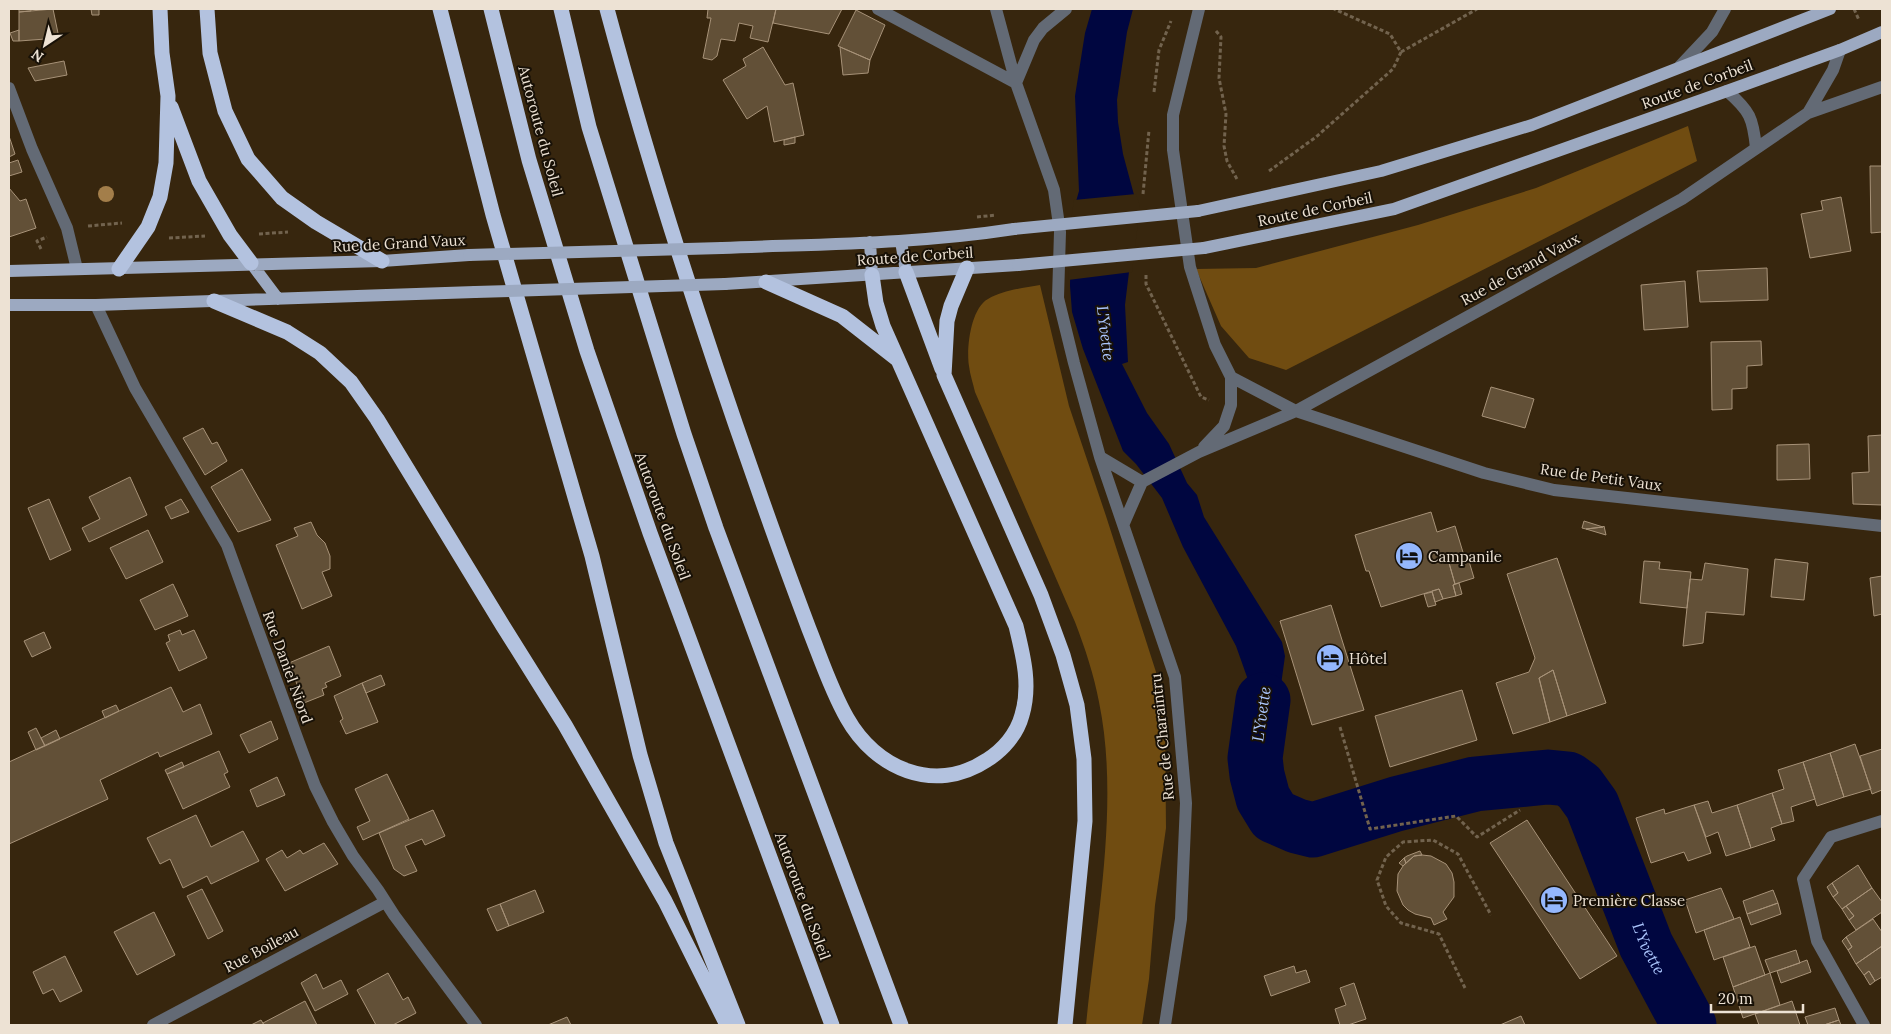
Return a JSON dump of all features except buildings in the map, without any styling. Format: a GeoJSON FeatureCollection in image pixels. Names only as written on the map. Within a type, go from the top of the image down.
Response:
{"type":"FeatureCollection","features":[{"type":"Feature","properties":{"kind":"highway"},"geometry":{"type":"LineString","coordinates":[[119,269],[148,228],[160,197],[166,163],[168,96],[162,53],[160,9]]}},
{"type":"Feature","properties":{"kind":"highway"},"geometry":{"type":"LineString","coordinates":[[207,9],[210,53],[224,111],[248,159],[282,198],[316,222],[382,261]]}},
{"type":"Feature","properties":{"kind":"highway"},"geometry":{"type":"LineString","coordinates":[[440,9],[493,215],[592,556],[640,755],[666,843],[738,1025]]}},
{"type":"Feature","properties":{"kind":"highway","name":"Autoroute du Soleil"},"geometry":{"type":"LineString","coordinates":[[491,9],[529,160],[587,351],[650,533],[832,1025]]}},
{"type":"Feature","properties":{"kind":"highway"},"geometry":{"type":"LineString","coordinates":[[561,9],[589,127],[684,434],[716,528],[901,1025]]}},
{"type":"Feature","properties":{"kind":"highway"},"geometry":{"type":"LineString","coordinates":[[607,9],[634,111],[720,379],[775,538],[834,694],[864,744],[891,764],[921,774],[952,775],[967,771],[980,764],[1001,750],[1011,738],[1022,716],[1026,677],[1016,626],[883,326],[876,303],[872,275]]}},
{"type":"Feature","properties":{"kind":"highway"},"geometry":{"type":"LineString","coordinates":[[168,96],[199,181],[230,235],[251,263]]}},
{"type":"Feature","properties":{"kind":"highway"},"geometry":{"type":"LineString","coordinates":[[944,375],[947,321],[951,306],[967,268]]}},
{"type":"Feature","properties":{"kind":"highway"},"geometry":{"type":"LineString","coordinates":[[906,272],[944,375],[1041,595],[1063,655],[1077,706],[1084,760],[1084,822],[1065,1025]]}},
{"type":"Feature","properties":{"kind":"highway"},"geometry":{"type":"LineString","coordinates":[[766,282],[842,316],[898,360]]}},
{"type":"Feature","properties":{"kind":"highway"},"geometry":{"type":"LineString","coordinates":[[214,301],[287,332],[320,353],[351,382],[377,419],[502,626],[565,725],[665,901],[727,1025]]}},
{"type":"Feature","properties":{"kind":"main road","name":"Route de Corbeil"},"geometry":{"type":"LineString","coordinates":[[722,248],[901,241],[1198,211],[1381,171],[1532,126],[1680,66],[1830,9]]}},
{"type":"Feature","properties":{"kind":"main road","name":"Route de Corbeil"},"geometry":{"type":"LineString","coordinates":[[278,299],[766,282],[1018,265],[1204,248],[1394,209],[1727,91],[1840,50],[1882,32]]}},
{"type":"Feature","properties":{"kind":"main road"},"geometry":{"type":"LineString","coordinates":[[901,241],[906,272]]}},
{"type":"Feature","properties":{"kind":"main road"},"geometry":{"type":"LineString","coordinates":[[870,242],[872,275]]}},
{"type":"Feature","properties":{"kind":"main road","name":"Rue de Grand Vaux"},"geometry":{"type":"LineString","coordinates":[[9,271],[119,269],[251,263],[382,261],[469,255],[722,248]]}},
{"type":"Feature","properties":{"kind":"main road"},"geometry":{"type":"LineString","coordinates":[[251,263],[278,299]]}},
{"type":"Feature","properties":{"kind":"main road"},"geometry":{"type":"LineString","coordinates":[[9,305],[278,299]]}},
{"type":"Feature","properties":{"kind":"street"},"geometry":{"type":"LineString","coordinates":[[878,9],[1016,83],[1034,40],[1043,28],[1066,9]]}},
{"type":"Feature","properties":{"kind":"street","name":"Rue de Charaintru"},"geometry":{"type":"LineString","coordinates":[[996,9],[1016,83],[1054,190],[1060,232],[1058,298],[1100,457],[1175,677],[1186,803],[1181,919],[1165,1025]]}},
{"type":"Feature","properties":{"kind":"street"},"geometry":{"type":"LineString","coordinates":[[1124,523],[1142,482],[1199,452],[1224,426],[1231,406],[1231,377],[1215,345],[1190,267],[1173,150],[1173,115],[1198,9]]}},
{"type":"Feature","properties":{"kind":"street"},"geometry":{"type":"LineString","coordinates":[[1680,66],[1712,32],[1725,9]]}},
{"type":"Feature","properties":{"kind":"street","name":"Rue de Grand Vaux"},"geometry":{"type":"LineString","coordinates":[[1808,113],[1833,70],[1840,50]]}},
{"type":"Feature","properties":{"kind":"street","name":"Rue de Grand Vaux"},"geometry":{"type":"LineString","coordinates":[[1199,452],[1296,411],[1682,199],[1808,113],[1882,87]]}},
{"type":"Feature","properties":{"kind":"street"},"geometry":{"type":"LineString","coordinates":[[9,88],[32,149],[67,228],[78,269]]}},
{"type":"Feature","properties":{"kind":"street"},"geometry":{"type":"LineString","coordinates":[[1727,91],[1744,106],[1754,125],[1756,148]]}},
{"type":"Feature","properties":{"kind":"street","name":"Rue Daniel Niord"},"geometry":{"type":"LineString","coordinates":[[96,304],[136,388],[227,545],[315,786],[353,856],[476,1025]]}},
{"type":"Feature","properties":{"kind":"street","name":"Rue de Petit Vaux"},"geometry":{"type":"LineString","coordinates":[[1231,377],[1296,411],[1484,473],[1554,490],[1882,526]]}},
{"type":"Feature","properties":{"kind":"street"},"geometry":{"type":"LineString","coordinates":[[1100,457],[1142,482]]}},
{"type":"Feature","properties":{"kind":"street"},"geometry":{"type":"LineString","coordinates":[[1864,1025],[1817,941],[1803,879],[1831,837],[1882,821]]}},
{"type":"Feature","properties":{"kind":"street","name":"Rue Boileau"},"geometry":{"type":"LineString","coordinates":[[152,1025],[385,902]]}},
{"type":"Feature","properties":{"kind":"path"},"geometry":{"type":"LineString","coordinates":[[1334,9],[1390,34],[1401,52]]}},
{"type":"Feature","properties":{"kind":"path"},"geometry":{"type":"LineString","coordinates":[[1264,175],[1316,137],[1393,69],[1401,52],[1477,9]]}},
{"type":"Feature","properties":{"kind":"path"},"geometry":{"type":"LineString","coordinates":[[1211,24],[1221,37],[1219,78],[1226,114],[1224,146],[1227,161],[1239,183]]}},
{"type":"Feature","properties":{"kind":"path"},"geometry":{"type":"LineString","coordinates":[[1340,728],[1370,829],[1456,816],[1477,837],[1520,810]]}},
{"type":"Feature","properties":{"kind":"path"},"geometry":{"type":"LineString","coordinates":[[1465,988],[1439,934],[1401,923],[1386,906],[1377,880],[1386,857],[1403,842],[1433,840],[1450,849],[1458,854],[1491,915]]}},
{"type":"Feature","properties":{"kind":"shaded area"},"geometry":{"type":"Polygon","coordinates":[[[1688,126],[1697,161],[1286,370],[1249,358],[1221,326],[1196,269],[1256,268],[1418,225],[1536,188],[1688,126]]]}},
{"type":"Feature","properties":{"kind":"shaded area"},"geometry":{"type":"Polygon","coordinates":[[[1040,285],[1069,406],[1156,672],[1165,724],[1166,828],[1155,905],[1149,979],[1142,1025],[1086,1025],[1100,905],[1107,822],[1105,741],[1099,702],[1089,662],[1075,622],[975,392],[969,366],[968,349],[971,329],[977,311],[982,304],[1000,293],[1040,285]]]}},
{"type":"Feature","properties":{"kind":"water"},"geometry":{"type":"Polygon","coordinates":[[[1092,9],[1133,9],[1127,32],[1117,100],[1123,154],[1137,206],[1125,305],[1128,362],[1122,364],[1147,413],[1169,444],[1187,483],[1197,495],[1204,517],[1282,642],[1285,656],[1272,750],[1257,775],[1234,779],[1246,704],[1247,677],[1236,646],[1183,547],[1162,498],[1136,464],[1123,451],[1083,349],[1072,312],[1070,286],[1071,234],[1073,212],[1079,191],[1075,96],[1085,33],[1092,9]]]}},
{"type":"Feature","properties":{"kind":"pier"},"geometry":{"type":"Polygon","coordinates":[[[1136,194],[1140,206],[1132,272],[1068,280],[1069,234],[1074,200],[1136,194]]]}},
{"type":"Feature","properties":{"kind":"waterway","name":"L'Yvette"},"geometry":{"type":"LineString","coordinates":[[1263,700],[1255,758],[1263,798],[1274,816],[1297,826],[1313,830],[1396,804],[1475,784],[1548,777],[1568,779],[1579,787],[1592,805],[1646,945],[1689,1025]]}},
{"type":"Feature","properties":{"kind":"place","name":"Campanile"},"geometry":{"type":"Point","coordinates":[1409,556]}},
{"type":"Feature","properties":{"kind":"place","name":"Hôtel"},"geometry":{"type":"Point","coordinates":[1330,658]}},
{"type":"Feature","properties":{"kind":"place","name":"Première Classe"},"geometry":{"type":"Point","coordinates":[1554,900]}}]}
